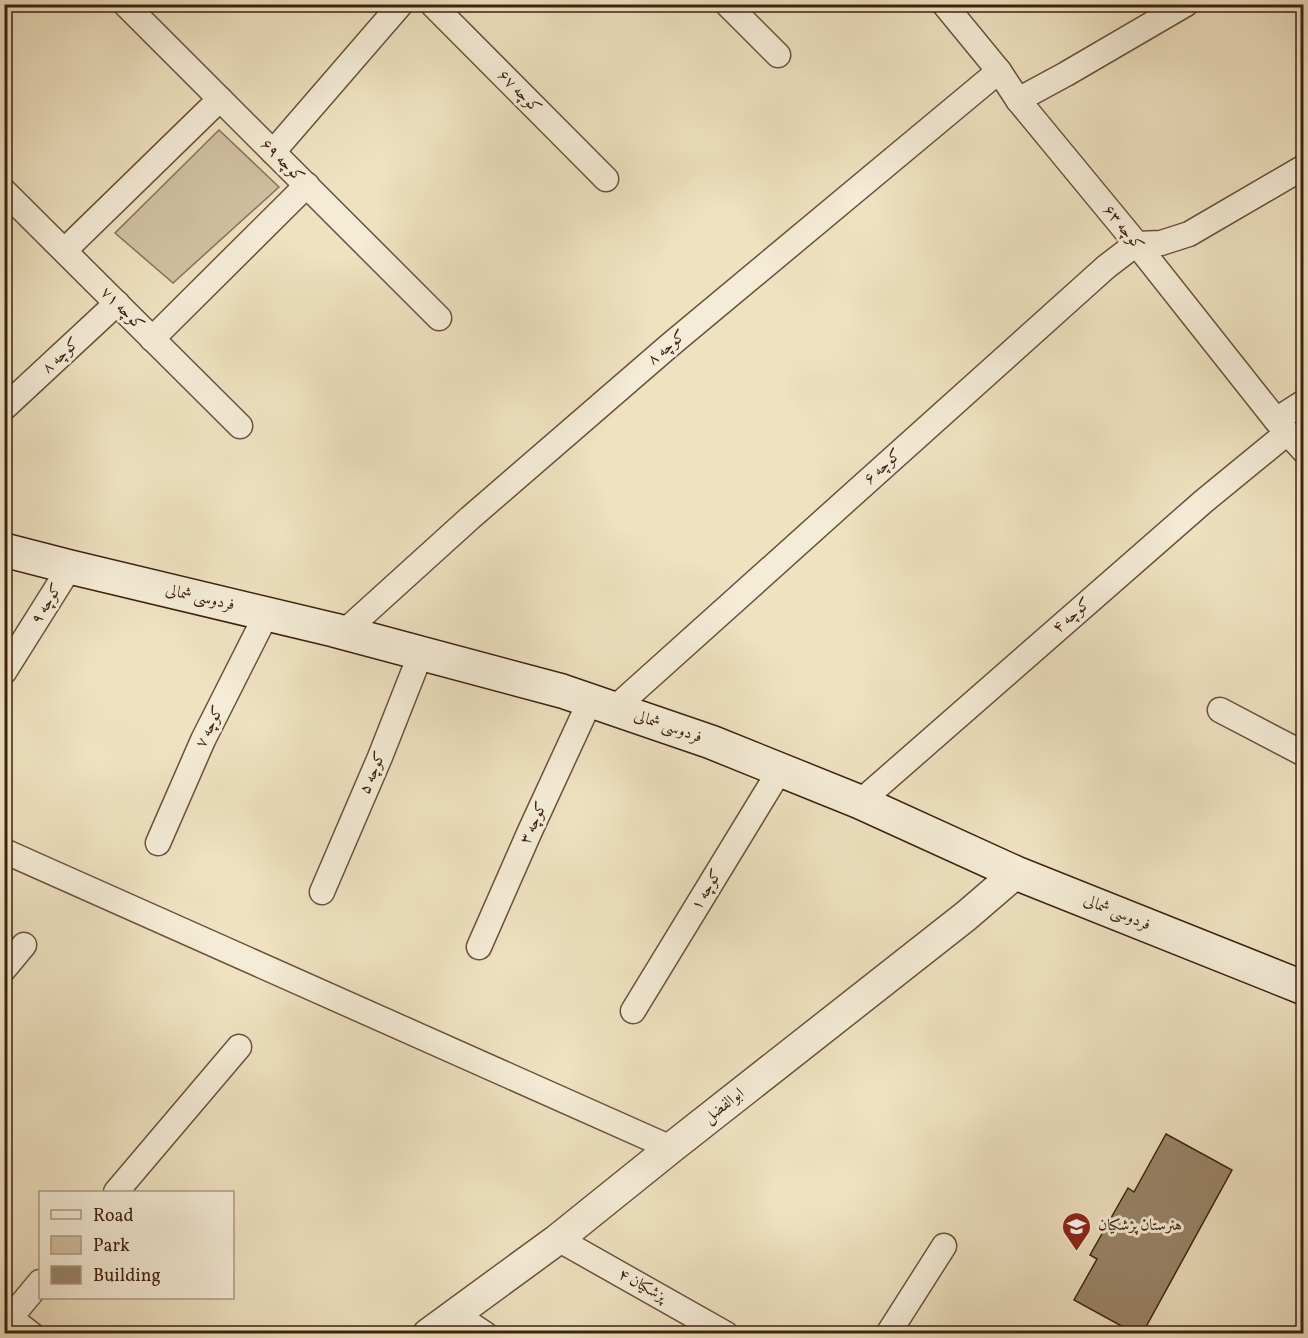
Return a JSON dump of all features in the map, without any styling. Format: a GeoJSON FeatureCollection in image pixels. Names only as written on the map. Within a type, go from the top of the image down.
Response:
{"type":"FeatureCollection","features":[{"type":"Feature","properties":{"kind":"main road","name":"فردوسی شمالی"},"geometry":{"type":"LineString","coordinates":[[4,550],[267,613],[562,691],[711,742],[861,802],[1016,873],[1304,988]]}},
{"type":"Feature","properties":{"kind":"street","name":"کوچه ۶۹"},"geometry":{"type":"LineString","coordinates":[[125,4],[439,318]]}},
{"type":"Feature","properties":{"kind":"street"},"geometry":{"type":"LineString","coordinates":[[273,152],[401,4]]}},
{"type":"Feature","properties":{"kind":"street","name":"کوچه ۶۷"},"geometry":{"type":"LineString","coordinates":[[432,4],[606,179]]}},
{"type":"Feature","properties":{"kind":"street"},"geometry":{"type":"LineString","coordinates":[[727,4],[778,55]]}},
{"type":"Feature","properties":{"kind":"street","name":"کوچه ۶۳"},"geometry":{"type":"LineString","coordinates":[[944,4],[999,71],[1018,100],[1304,451]]}},
{"type":"Feature","properties":{"kind":"street"},"geometry":{"type":"LineString","coordinates":[[1018,100],[1186,4]]}},
{"type":"Feature","properties":{"kind":"street","name":"کوچه ۸"},"geometry":{"type":"LineString","coordinates":[[343,633],[470,518],[670,345],[999,71]]}},
{"type":"Feature","properties":{"kind":"street"},"geometry":{"type":"LineString","coordinates":[[65,250],[220,99]]}},
{"type":"Feature","properties":{"kind":"street"},"geometry":{"type":"LineString","coordinates":[[1136,244],[1161,243],[1189,234],[1304,167]]}},
{"type":"Feature","properties":{"kind":"street"},"geometry":{"type":"LineString","coordinates":[[152,339],[307,185]]}},
{"type":"Feature","properties":{"kind":"street","name":"کوچه ۷۱"},"geometry":{"type":"LineString","coordinates":[[4,191],[240,426]]}},
{"type":"Feature","properties":{"kind":"street","name":"کوچه ۶"},"geometry":{"type":"LineString","coordinates":[[602,705],[1106,267],[1136,244]]}},
{"type":"Feature","properties":{"kind":"street","name":"کوچه ۸"},"geometry":{"type":"LineString","coordinates":[[4,408],[117,303]]}},
{"type":"Feature","properties":{"kind":"street","name":"کوچه ۴"},"geometry":{"type":"LineString","coordinates":[[861,802],[1195,508],[1282,426],[1304,402]]}},
{"type":"Feature","properties":{"kind":"street","name":"کوچه ۹"},"geometry":{"type":"LineString","coordinates":[[4,672],[70,567]]}},
{"type":"Feature","properties":{"kind":"street","name":"کوچه ۷"},"geometry":{"type":"LineString","coordinates":[[158,843],[203,740],[267,613]]}},
{"type":"Feature","properties":{"kind":"street","name":"کوچه ۵"},"geometry":{"type":"LineString","coordinates":[[322,892],[380,757],[421,653]]}},
{"type":"Feature","properties":{"kind":"street","name":"کوچه ۳"},"geometry":{"type":"LineString","coordinates":[[479,947],[530,831],[602,705]]}},
{"type":"Feature","properties":{"kind":"street"},"geometry":{"type":"LineString","coordinates":[[1220,710],[1304,754]]}},
{"type":"Feature","properties":{"kind":"street","name":"کوچه ۱"},"geometry":{"type":"LineString","coordinates":[[633,1011],[780,770]]}},
{"type":"Feature","properties":{"kind":"street"},"geometry":{"type":"LineString","coordinates":[[4,851],[670,1148]]}},
{"type":"Feature","properties":{"kind":"street","name":"ابوالفضل"},"geometry":{"type":"LineString","coordinates":[[428,1334],[558,1239],[670,1148],[966,916],[1016,873]]}},
{"type":"Feature","properties":{"kind":"street"},"geometry":{"type":"LineString","coordinates":[[4,969],[24,945]]}},
{"type":"Feature","properties":{"kind":"street"},"geometry":{"type":"LineString","coordinates":[[117,1191],[239,1047]]}},
{"type":"Feature","properties":{"kind":"street","name":"پزشکیان ۴"},"geometry":{"type":"LineString","coordinates":[[558,1239],[726,1334]]}},
{"type":"Feature","properties":{"kind":"street"},"geometry":{"type":"LineString","coordinates":[[888,1334],[944,1246]]}},
{"type":"Feature","properties":{"kind":"street"},"geometry":{"type":"LineString","coordinates":[[15,1324],[39,1284]]}},
{"type":"Feature","properties":{"kind":"street"},"geometry":{"type":"LineString","coordinates":[[455,1314],[485,1334]]}},
{"type":"Feature","properties":{"kind":"green space"},"geometry":{"type":"Polygon","coordinates":[[[219,130],[279,187],[173,283],[115,233],[219,130]]]}},
{"type":"Feature","properties":{"kind":"building"},"geometry":{"type":"Polygon","coordinates":[[[1166,1134],[1232,1170],[1142,1334],[1136,1334],[1074,1300],[1097,1259],[1090,1255],[1128,1188],[1134,1192],[1166,1134]]]}},
{"type":"Feature","properties":{"kind":"place","name":"هنرستان پزشکیان"},"geometry":{"type":"Point","coordinates":[1077,1252]}}]}
